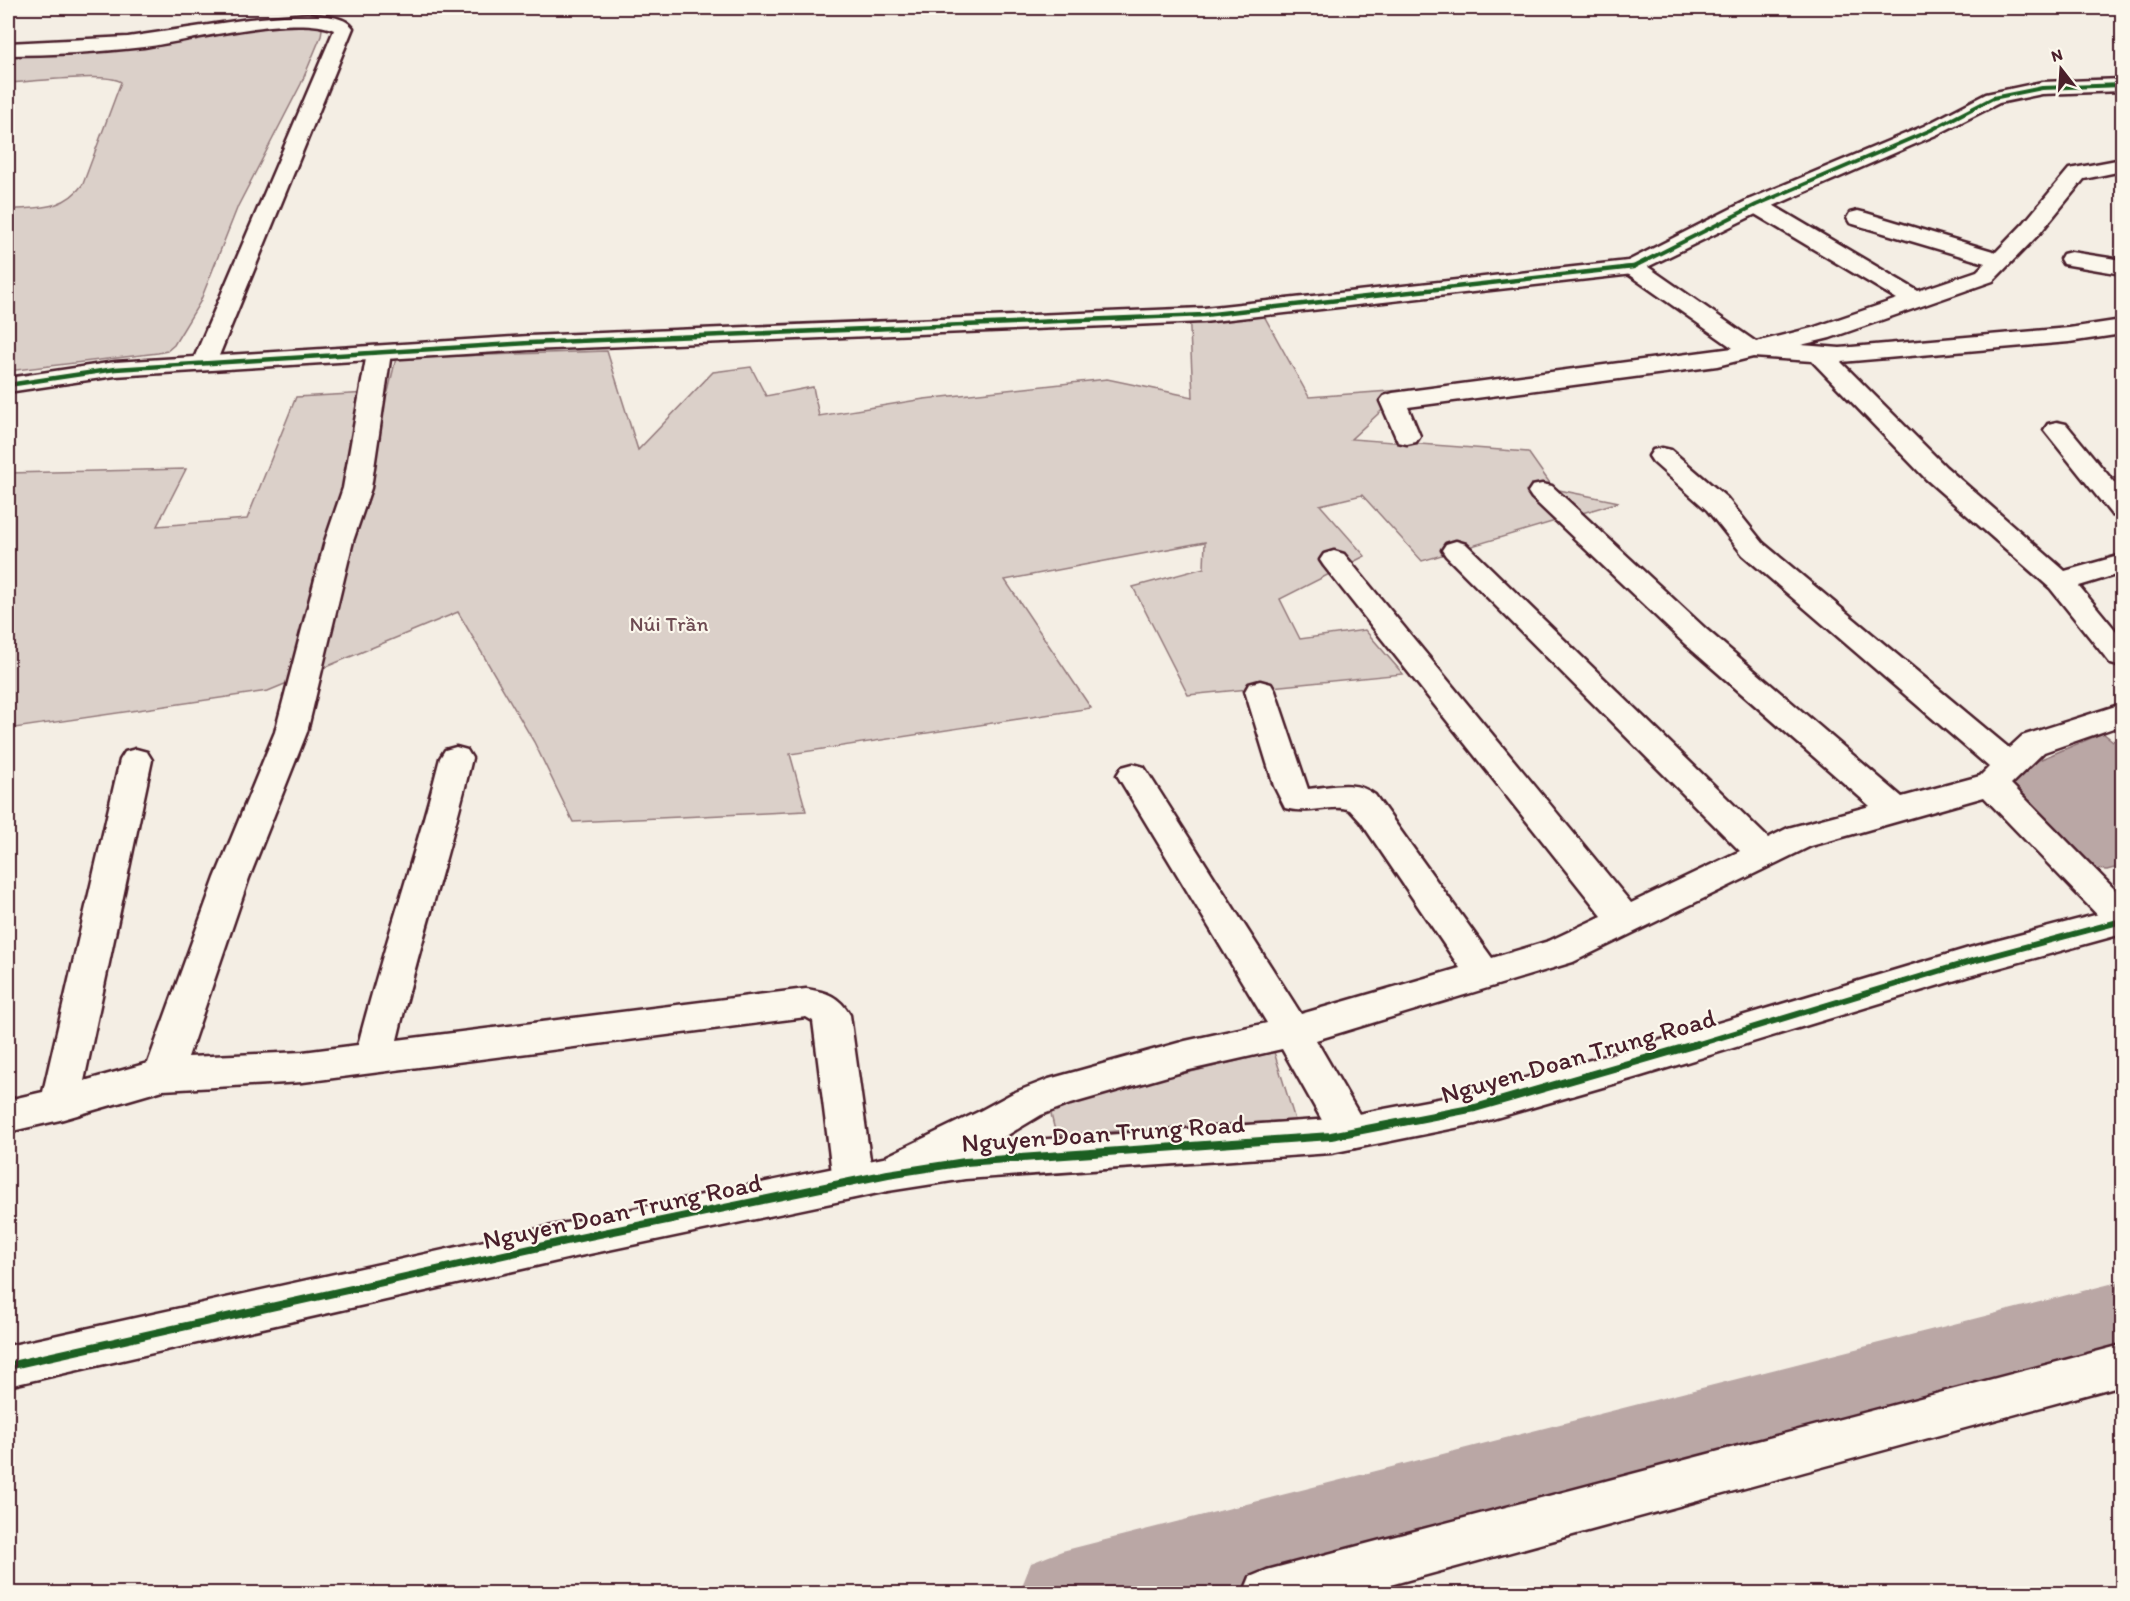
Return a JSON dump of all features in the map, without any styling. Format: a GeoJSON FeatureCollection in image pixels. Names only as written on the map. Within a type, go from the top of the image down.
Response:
{"type":"FeatureCollection","features":[{"type":"Feature","properties":{"kind":"street"},"geometry":{"type":"LineString","coordinates":[[8,49],[73,47],[149,40],[270,15],[327,20],[338,23],[344,28],[316,90],[283,176],[204,363]]}},
{"type":"Feature","properties":{"kind":"street"},"geometry":{"type":"LineString","coordinates":[[8,385],[115,369],[529,343],[1204,315],[1633,267],[1756,205],[1931,130],[1993,98],[2042,88],[2122,85]]}},
{"type":"Feature","properties":{"kind":"street"},"geometry":{"type":"LineString","coordinates":[[1407,436],[1393,401],[1717,359],[1821,333],[1985,276],[2032,228],[2077,174],[2122,165]]}},
{"type":"Feature","properties":{"kind":"street"},"geometry":{"type":"LineString","coordinates":[[1883,201],[1868,215],[1851,219],[2000,260]]}},
{"type":"Feature","properties":{"kind":"street"},"geometry":{"type":"LineString","coordinates":[[1756,205],[1916,300]]}},
{"type":"Feature","properties":{"kind":"street"},"geometry":{"type":"LineString","coordinates":[[2071,259],[2122,267]]}},
{"type":"Feature","properties":{"kind":"street"},"geometry":{"type":"LineString","coordinates":[[1633,267],[1752,350],[1851,354],[2069,335],[2122,327]]}},
{"type":"Feature","properties":{"kind":"street"},"geometry":{"type":"LineString","coordinates":[[163,1074],[232,878],[291,732],[339,541],[357,488],[379,353]]}},
{"type":"Feature","properties":{"kind":"street"},"geometry":{"type":"LineString","coordinates":[[1818,353],[1936,473],[2060,582],[2122,657]]}},
{"type":"Feature","properties":{"kind":"street"},"geometry":{"type":"LineString","coordinates":[[2057,430],[2122,509]]}},
{"type":"Feature","properties":{"kind":"street"},"geometry":{"type":"LineString","coordinates":[[1662,456],[1717,504],[1753,549],[2000,775],[2122,920]]}},
{"type":"Feature","properties":{"kind":"street"},"geometry":{"type":"LineString","coordinates":[[1542,492],[1687,629],[1896,810]]}},
{"type":"Feature","properties":{"kind":"street"},"geometry":{"type":"LineString","coordinates":[[1456,550],[1764,855]]}},
{"type":"Feature","properties":{"kind":"street"},"geometry":{"type":"LineString","coordinates":[[1334,560],[1626,921]]}},
{"type":"Feature","properties":{"kind":"street"},"geometry":{"type":"LineString","coordinates":[[2060,582],[2122,564]]}},
{"type":"Feature","properties":{"kind":"street"},"geometry":{"type":"LineString","coordinates":[[1260,691],[1290,786],[1297,800],[1306,802],[1348,796],[1359,799],[1373,814],[1484,975]]}},
{"type":"Feature","properties":{"kind":"street"},"geometry":{"type":"LineString","coordinates":[[8,1116],[60,1104],[163,1074],[303,1067],[806,1003],[822,1006],[831,1015],[870,1178],[993,1124],[1027,1104],[1063,1090],[1185,1056],[1292,1032],[1560,952],[1800,837],[1896,810],[2000,775],[2033,744],[2122,714]]}},
{"type":"Feature","properties":{"kind":"street"},"geometry":{"type":"LineString","coordinates":[[374,1058],[398,963],[438,833],[456,758]]}},
{"type":"Feature","properties":{"kind":"street"},"geometry":{"type":"LineString","coordinates":[[60,1104],[136,760]]}},
{"type":"Feature","properties":{"kind":"street"},"geometry":{"type":"LineString","coordinates":[[1133,775],[1292,1032],[1350,1133]]}},
{"type":"Feature","properties":{"kind":"street","name":"Nguyen Doan Trung Road"},"geometry":{"type":"LineString","coordinates":[[8,1366],[413,1278],[586,1237],[870,1178],[965,1162],[1350,1133],[1475,1108],[1641,1061],[1969,962],[2122,920]]}},
{"type":"Feature","properties":{"kind":"street"},"geometry":{"type":"LineString","coordinates":[[1267,1593],[2122,1365]]}},
{"type":"Feature","properties":{"kind":"green space"},"geometry":{"type":"Polygon","coordinates":[[[278,25],[317,26],[322,29],[321,36],[301,84],[238,206],[200,302],[174,345],[167,351],[158,353],[8,371],[8,240],[12,237],[12,223],[8,221],[8,210],[40,208],[58,203],[75,193],[83,184],[121,82],[113,79],[84,78],[8,83],[8,53],[102,49],[278,25]]]}},
{"type":"Feature","properties":{"kind":"green space","name":"Núi Trần"},"geometry":{"type":"Polygon","coordinates":[[[1258,305],[1309,397],[1404,390],[1351,439],[1528,452],[1554,489],[1619,502],[1422,561],[1362,495],[1320,505],[1365,556],[1280,599],[1300,639],[1365,630],[1403,674],[1188,695],[1133,587],[1204,568],[1205,542],[1005,580],[1091,708],[790,754],[806,811],[573,822],[534,742],[458,612],[268,691],[8,729],[8,473],[186,469],[157,526],[247,519],[296,397],[388,392],[396,358],[607,351],[638,450],[713,372],[751,367],[766,396],[813,387],[819,416],[924,399],[1107,379],[1193,397],[1189,307],[1258,305]]]}},
{"type":"Feature","properties":{"kind":"green space"},"geometry":{"type":"Polygon","coordinates":[[[1274,1052],[1295,1120],[1056,1135],[1049,1106],[1274,1052]]]}},
{"type":"Feature","properties":{"kind":"shaded area"},"geometry":{"type":"Polygon","coordinates":[[[2103,733],[2113,741],[2122,737],[2122,866],[2107,870],[2091,869],[2009,784],[2039,760],[2103,733]]]}},
{"type":"Feature","properties":{"kind":"waterway"},"geometry":{"type":"LineString","coordinates":[[1062,1594],[2122,1316]]}},
{"type":"Feature","properties":{"kind":"cycle path"},"geometry":{"type":"LineString","coordinates":[[8,385],[115,369],[529,343],[1204,315],[1633,267],[1756,205],[1931,130],[1993,98],[2042,88],[2122,85]]}},
{"type":"Feature","properties":{"kind":"cycle path"},"geometry":{"type":"LineString","coordinates":[[8,1366],[575,1239],[888,1174],[965,1162],[1331,1136],[1475,1108],[1641,1061],[1969,962],[2122,921]]}}]}
